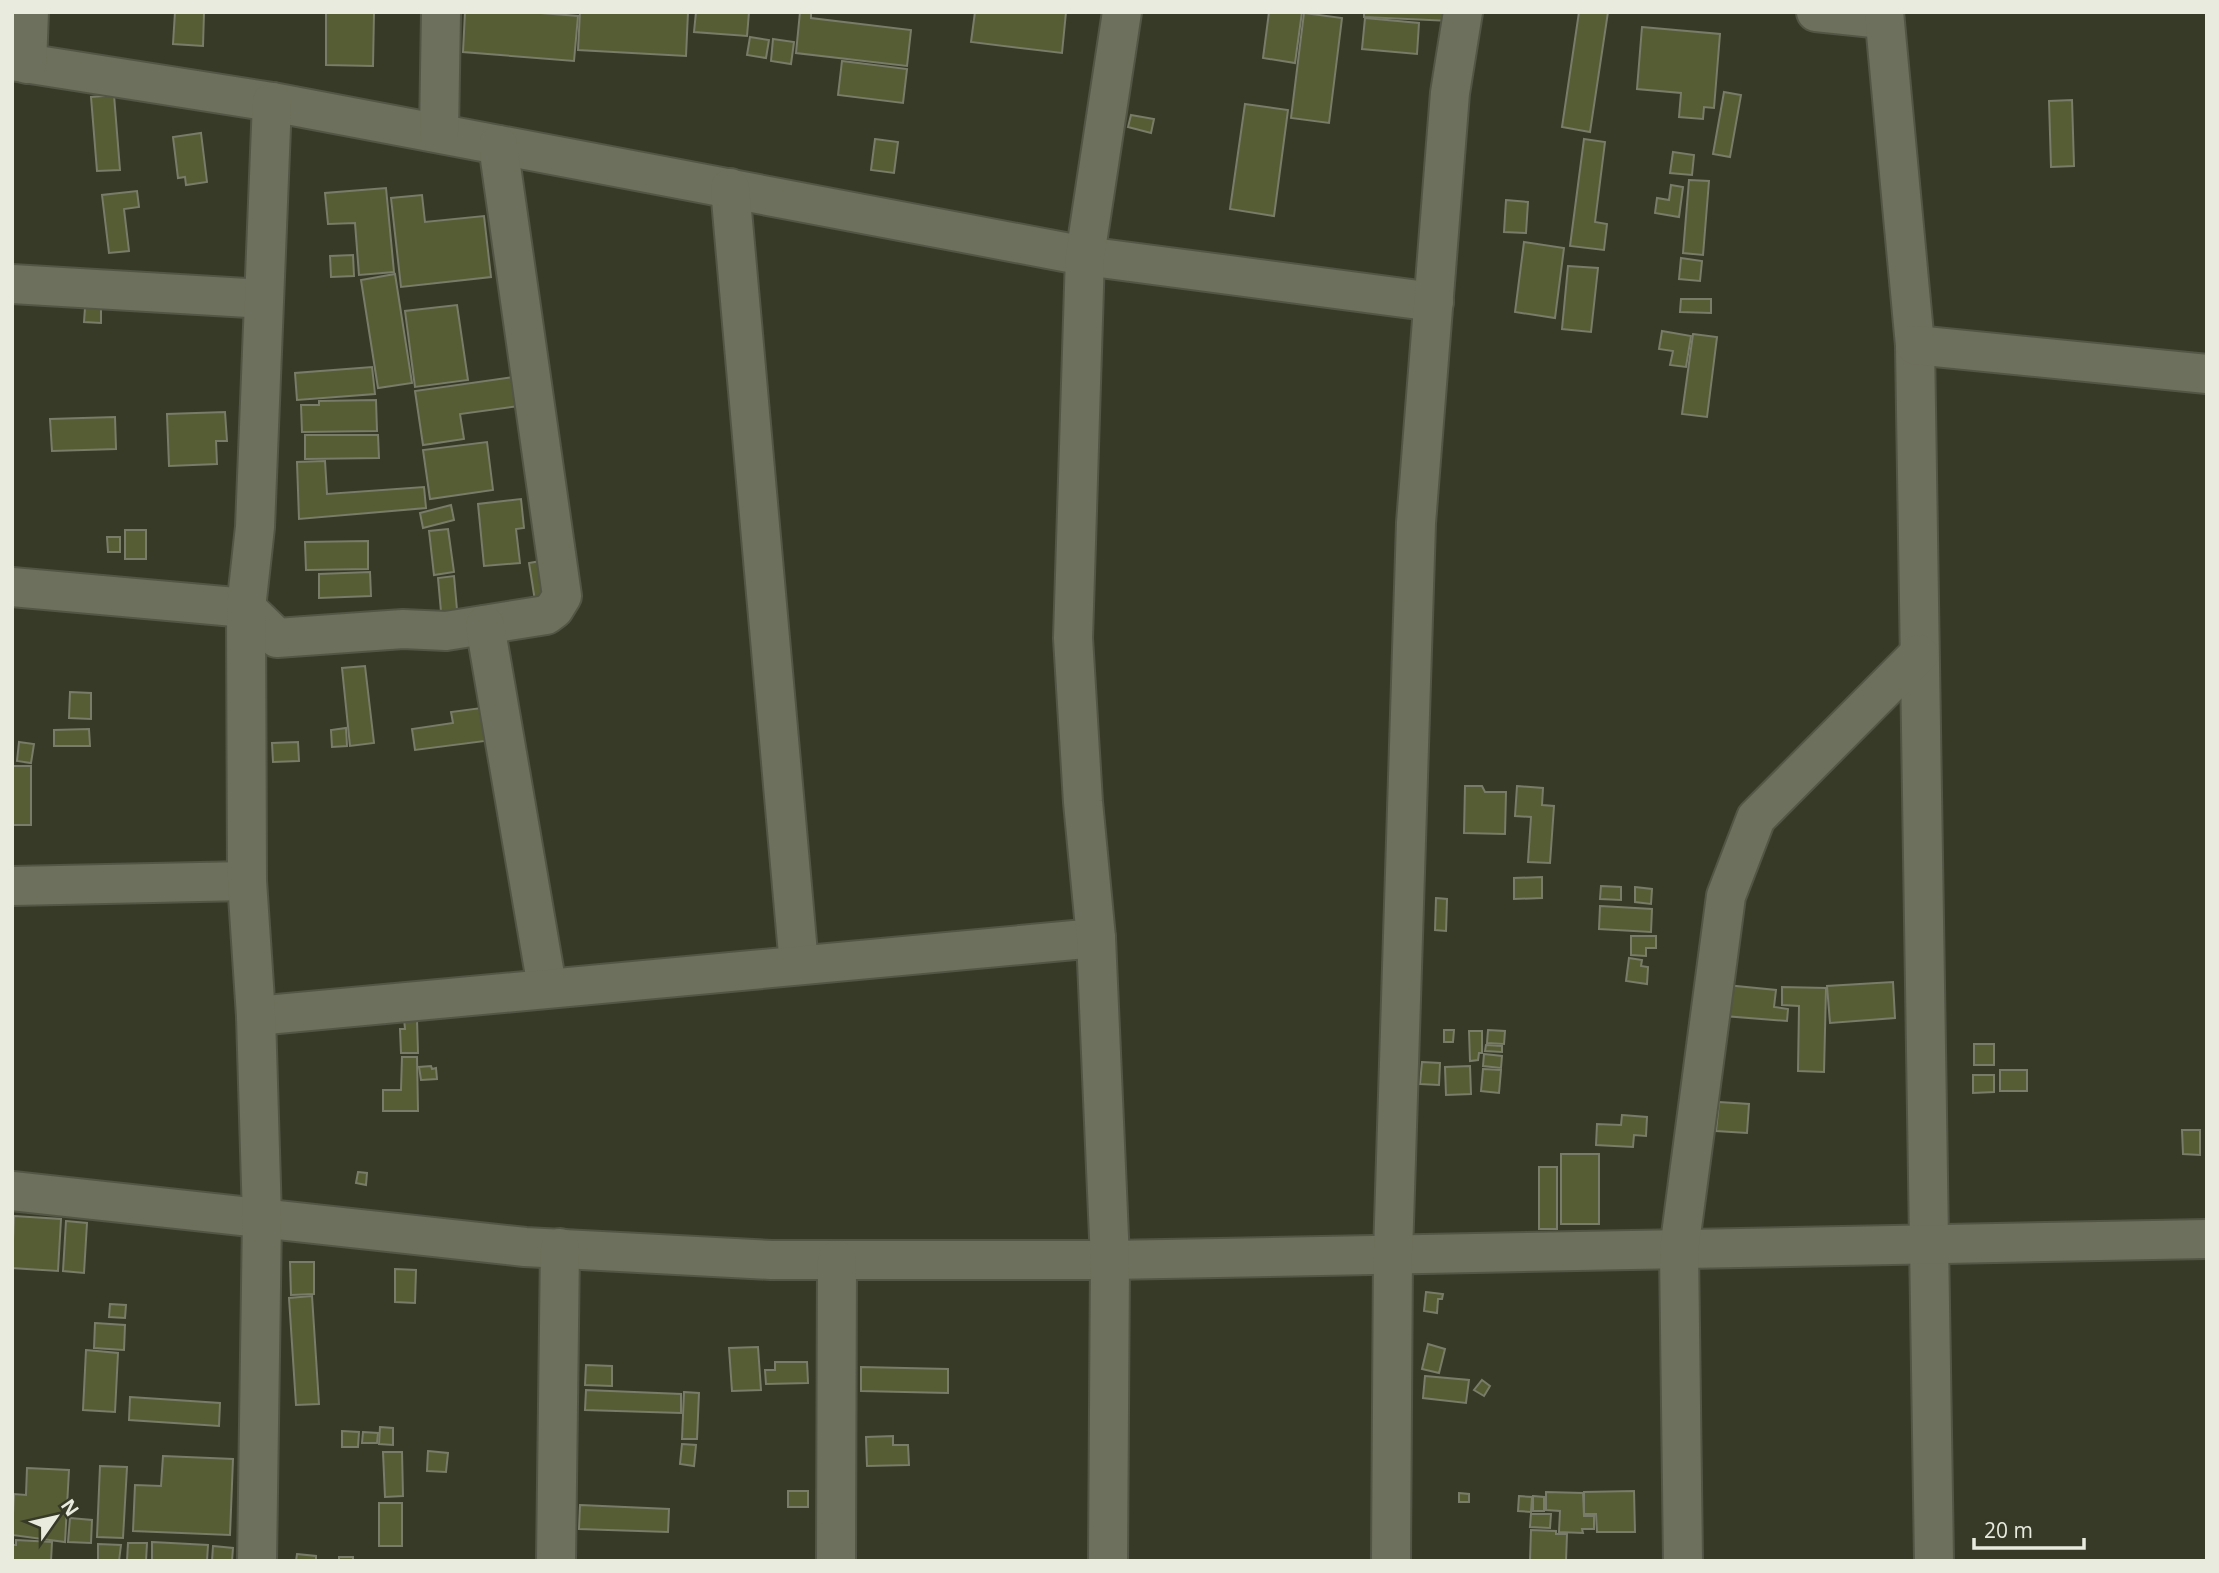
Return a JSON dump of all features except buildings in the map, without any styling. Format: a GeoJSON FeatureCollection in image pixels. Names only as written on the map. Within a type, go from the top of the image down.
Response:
{"type":"FeatureCollection","features":[{"type":"Feature","properties":{"kind":"street"},"geometry":{"type":"LineString","coordinates":[[29,12],[20,62],[272,102],[1085,256],[1434,302]]}},
{"type":"Feature","properties":{"kind":"street"},"geometry":{"type":"LineString","coordinates":[[439,134],[442,12]]}},
{"type":"Feature","properties":{"kind":"street"},"geometry":{"type":"LineString","coordinates":[[1108,1561],[1110,1260],[1096,938],[1083,802],[1073,638],[1085,256],[1122,12]]}},
{"type":"Feature","properties":{"kind":"street"},"geometry":{"type":"LineString","coordinates":[[1391,1561],[1393,1254],[1416,523],[1450,93],[1463,12]]}},
{"type":"Feature","properties":{"kind":"street"},"geometry":{"type":"LineString","coordinates":[[1816,12],[1884,16],[1915,345],[1934,1561]]}},
{"type":"Feature","properties":{"kind":"street"},"geometry":{"type":"LineString","coordinates":[[257,1561],[262,1219],[256,1016],[247,881],[246,608],[255,527],[272,102]]}},
{"type":"Feature","properties":{"kind":"street"},"geometry":{"type":"LineString","coordinates":[[12,587],[246,608],[277,638],[403,629],[446,631],[546,615],[554,609],[562,596],[498,145]]}},
{"type":"Feature","properties":{"kind":"street"},"geometry":{"type":"LineString","coordinates":[[730,188],[799,965]]}},
{"type":"Feature","properties":{"kind":"street"},"geometry":{"type":"LineString","coordinates":[[12,284],[264,299]]}},
{"type":"Feature","properties":{"kind":"street"},"geometry":{"type":"LineString","coordinates":[[1915,345],[2207,374]]}},
{"type":"Feature","properties":{"kind":"street"},"geometry":{"type":"LineString","coordinates":[[485,625],[547,987]]}},
{"type":"Feature","properties":{"kind":"street"},"geometry":{"type":"LineString","coordinates":[[1683,1561],[1679,1250],[1726,896],[1756,818],[1919,654]]}},
{"type":"Feature","properties":{"kind":"street"},"geometry":{"type":"LineString","coordinates":[[12,886],[247,881]]}},
{"type":"Feature","properties":{"kind":"street"},"geometry":{"type":"LineString","coordinates":[[256,1016],[1096,938]]}},
{"type":"Feature","properties":{"kind":"street"},"geometry":{"type":"LineString","coordinates":[[12,1191],[525,1247],[771,1260],[1110,1260],[2207,1240]]}},
{"type":"Feature","properties":{"kind":"street"},"geometry":{"type":"LineString","coordinates":[[556,1561],[560,1248]]}},
{"type":"Feature","properties":{"kind":"street"},"geometry":{"type":"LineString","coordinates":[[836,1561],[837,1260]]}}]}
